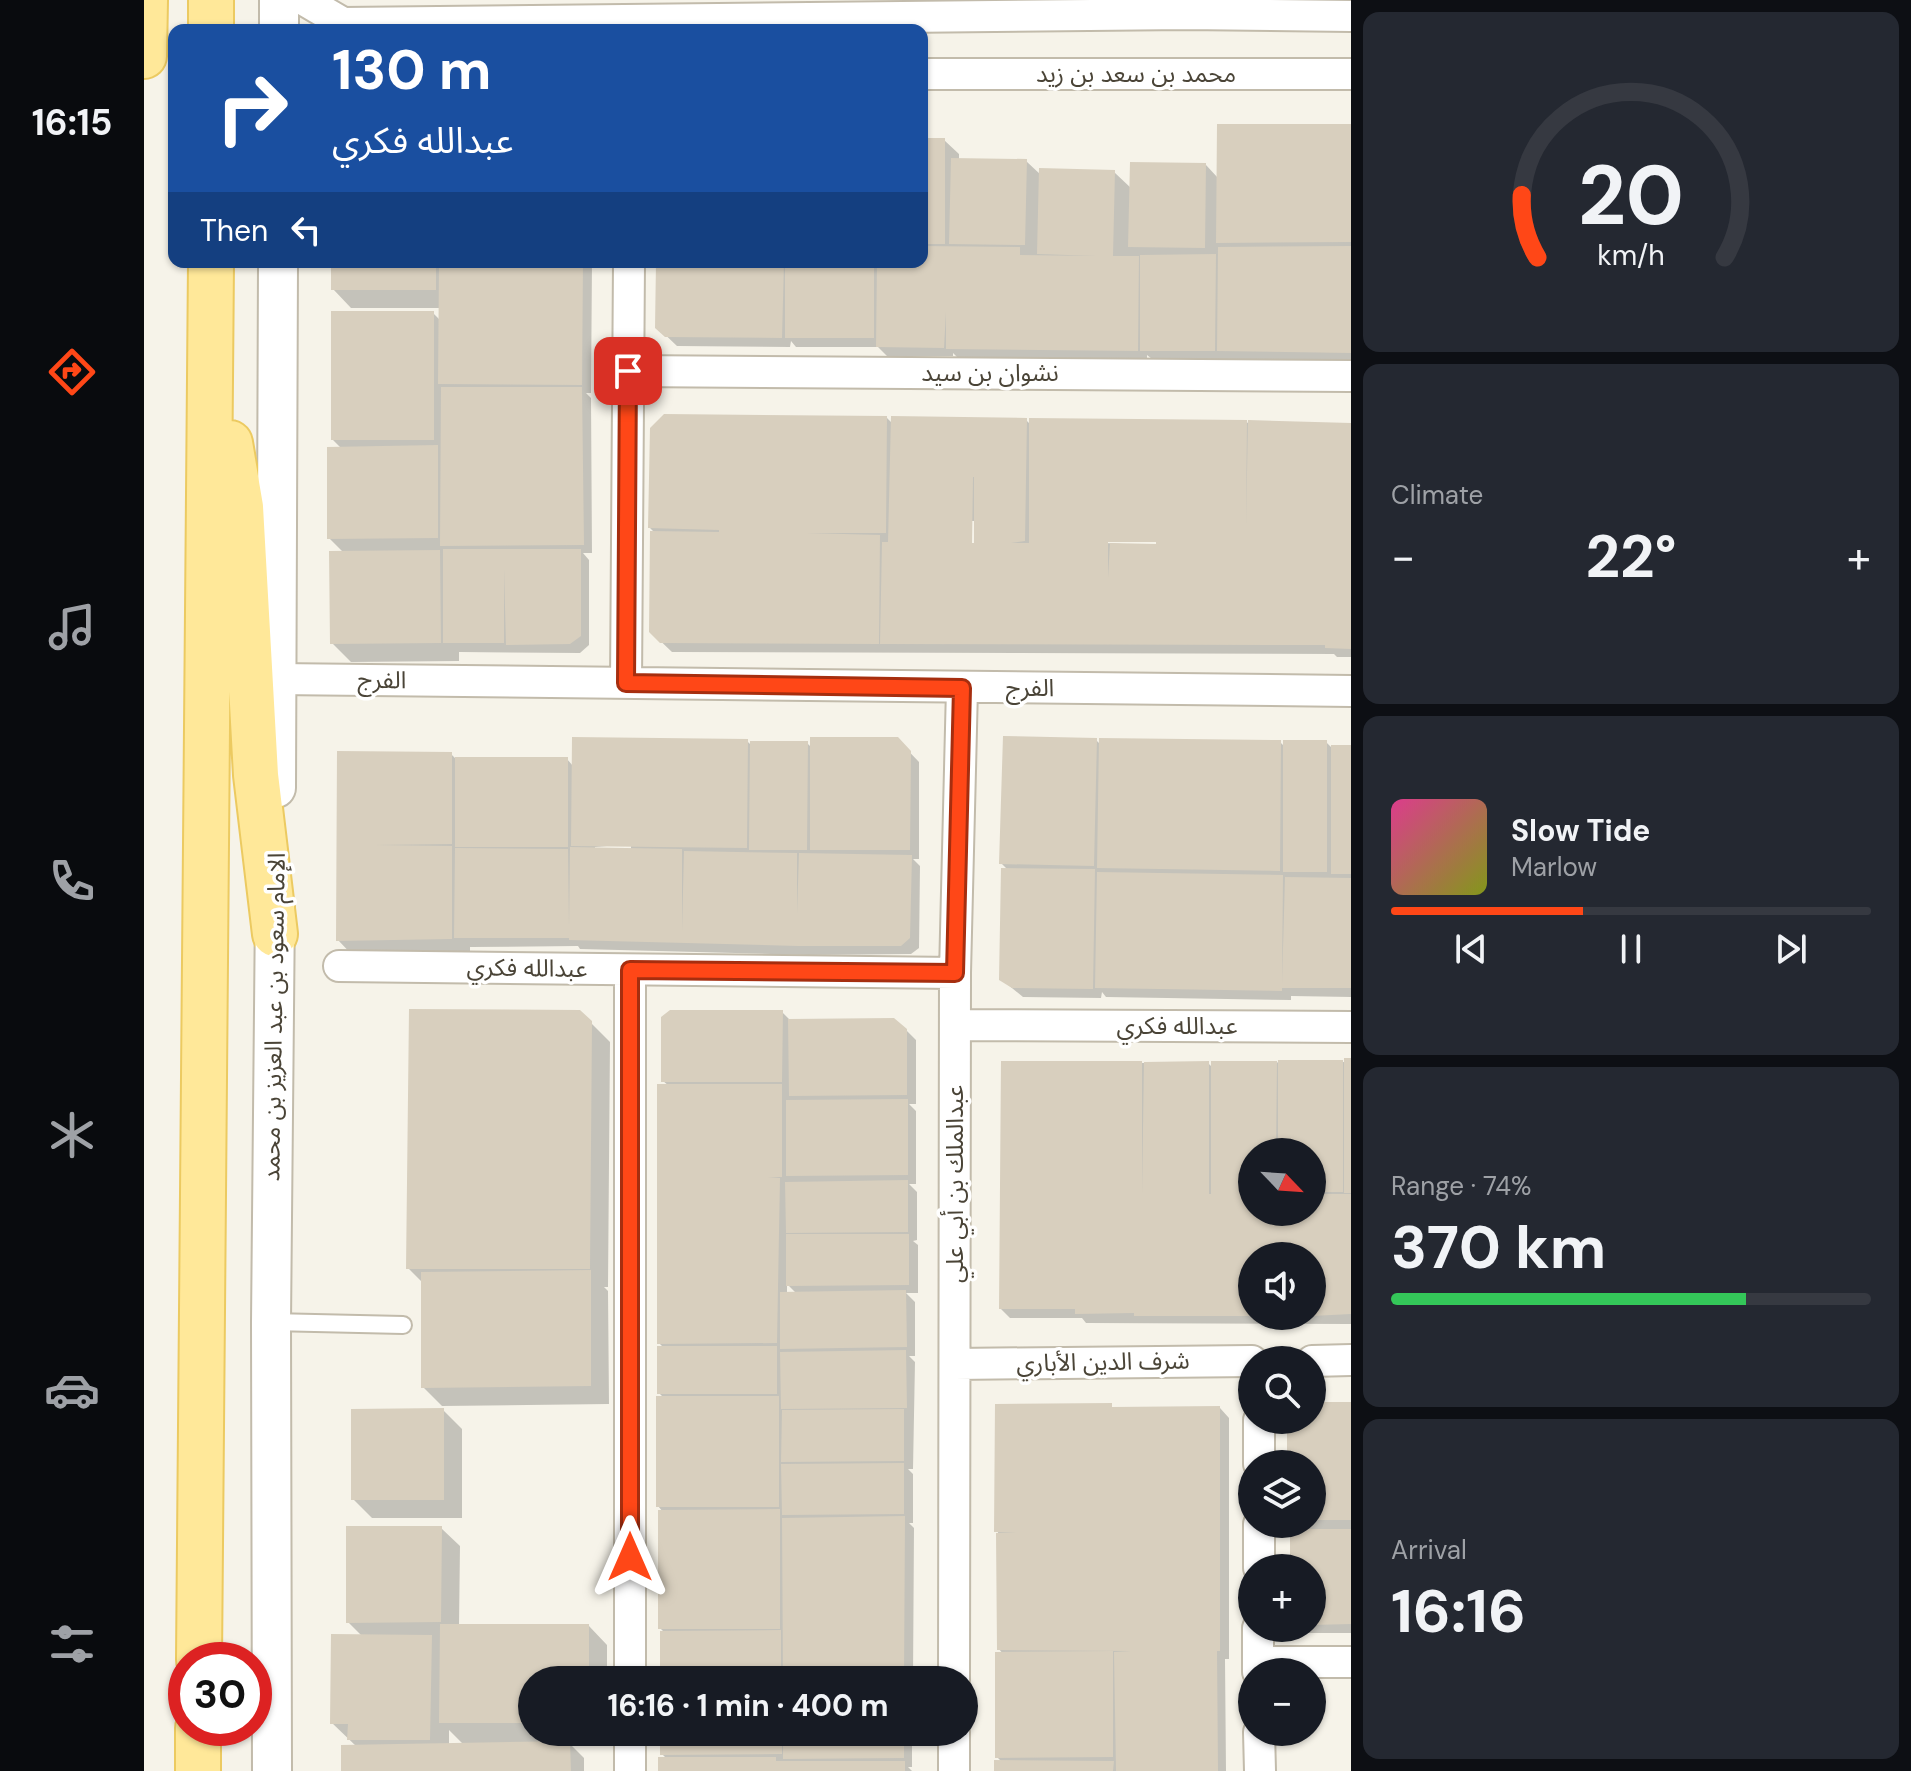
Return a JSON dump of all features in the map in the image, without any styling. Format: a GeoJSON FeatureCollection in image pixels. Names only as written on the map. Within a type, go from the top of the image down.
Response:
{"type":"FeatureCollection","features":[{"type":"Feature","properties":{"kind":"main road"},"geometry":{"type":"LineString","coordinates":[[144,56],[145,0]]}},
{"type":"Feature","properties":{"kind":"main road"},"geometry":{"type":"LineString","coordinates":[[211,0],[211,24]]}},
{"type":"Feature","properties":{"kind":"main road"},"geometry":{"type":"LineString","coordinates":[[199,1642],[211,268]]}},
{"type":"Feature","properties":{"kind":"main road"},"geometry":{"type":"LineString","coordinates":[[211,335],[241,507],[256,775],[275,934]]}},
{"type":"Feature","properties":{"kind":"main road"},"geometry":{"type":"LineString","coordinates":[[198,1746],[198,1771]]}},
{"type":"Feature","properties":{"kind":"street"},"geometry":{"type":"LineString","coordinates":[[279,0],[279,24]]}},
{"type":"Feature","properties":{"kind":"street"},"geometry":{"type":"LineString","coordinates":[[304,0],[343,23],[870,10],[1186,7],[1351,16]]}},
{"type":"Feature","properties":{"kind":"street","name":"محمد بن سعد بن زيد"},"geometry":{"type":"LineString","coordinates":[[928,74],[1351,74]]}},
{"type":"Feature","properties":{"kind":"street","name":"الإمام سعود بن عبد العزيز بن محمد"},"geometry":{"type":"LineString","coordinates":[[272,1771],[271,1322],[278,268]]}},
{"type":"Feature","properties":{"kind":"street"},"geometry":{"type":"LineString","coordinates":[[626,683],[629,268]]}},
{"type":"Feature","properties":{"kind":"street","name":"نشوان بن سيد"},"geometry":{"type":"LineString","coordinates":[[628,371],[1351,376]]}},
{"type":"Feature","properties":{"kind":"street","name":"الفرج"},"geometry":{"type":"LineString","coordinates":[[276,679],[1351,691]]}},
{"type":"Feature","properties":{"kind":"street","name":"عبدالملك بن أبي علي"},"geometry":{"type":"LineString","coordinates":[[954,1666],[955,973],[962,688]]}},
{"type":"Feature","properties":{"kind":"street","name":"عبدالله فكري"},"geometry":{"type":"LineString","coordinates":[[339,966],[955,973]]}},
{"type":"Feature","properties":{"kind":"street"},"geometry":{"type":"LineString","coordinates":[[630,970],[630,1666]]}},
{"type":"Feature","properties":{"kind":"street","name":"عبدالله فكري"},"geometry":{"type":"LineString","coordinates":[[955,1025],[1351,1027]]}},
{"type":"Feature","properties":{"kind":"street"},"geometry":{"type":"LineString","coordinates":[[1326,1361],[1351,1360]]}},
{"type":"Feature","properties":{"kind":"street","name":"شرف الدين الأباري"},"geometry":{"type":"LineString","coordinates":[[955,1364],[1238,1361]]}},
{"type":"Feature","properties":{"kind":"street"},"geometry":{"type":"LineString","coordinates":[[1326,1663],[1351,1662]]}},
{"type":"Feature","properties":{"kind":"street"},"geometry":{"type":"LineString","coordinates":[[630,1746],[630,1771]]}},
{"type":"Feature","properties":{"kind":"street"},"geometry":{"type":"LineString","coordinates":[[954,1746],[954,1771]]}},
{"type":"Feature","properties":{"kind":"street"},"geometry":{"type":"LineString","coordinates":[[1259,1746],[1260,1771]]}},
{"type":"Feature","properties":{"kind":"lane"},"geometry":{"type":"LineString","coordinates":[[271,1322],[403,1325]]}},
{"type":"Feature","properties":{"kind":"building"},"geometry":{"type":"Polygon","coordinates":[[[1217,124],[1351,124],[1351,242],[1216,243],[1217,124]]]}},
{"type":"Feature","properties":{"kind":"building"},"geometry":{"type":"Polygon","coordinates":[[[928,138],[945,138],[945,244],[928,244],[928,138]]]}},
{"type":"Feature","properties":{"kind":"building"},"geometry":{"type":"Polygon","coordinates":[[[951,158],[1027,159],[1025,245],[949,244],[951,158]]]}},
{"type":"Feature","properties":{"kind":"building"},"geometry":{"type":"Polygon","coordinates":[[[1130,162],[1206,163],[1205,248],[1128,247],[1130,162]]]}},
{"type":"Feature","properties":{"kind":"building"},"geometry":{"type":"Polygon","coordinates":[[[1039,168],[1115,170],[1113,256],[1139,256],[1138,351],[946,349],[946,312],[944,348],[876,347],[877,268],[928,268],[928,246],[1020,247],[1020,255],[1097,256],[1037,254],[1039,168]]]}},
{"type":"Feature","properties":{"kind":"building"},"geometry":{"type":"Polygon","coordinates":[[[1351,246],[1351,353],[1217,351],[1218,247],[1351,246]]]}},
{"type":"Feature","properties":{"kind":"building"},"geometry":{"type":"Polygon","coordinates":[[[1216,254],[1215,351],[1140,351],[1140,255],[1216,254]]]}},
{"type":"Feature","properties":{"kind":"building"},"geometry":{"type":"Polygon","coordinates":[[[331,268],[436,268],[436,290],[331,290],[331,268]]]}},
{"type":"Feature","properties":{"kind":"building"},"geometry":{"type":"Polygon","coordinates":[[[439,268],[583,268],[582,385],[438,384],[439,268]]]}},
{"type":"Feature","properties":{"kind":"building"},"geometry":{"type":"Polygon","coordinates":[[[656,268],[784,268],[782,338],[665,337],[655,328],[656,268]]]}},
{"type":"Feature","properties":{"kind":"building"},"geometry":{"type":"Polygon","coordinates":[[[785,268],[874,268],[874,338],[785,338],[785,268]]]}},
{"type":"Feature","properties":{"kind":"building"},"geometry":{"type":"Polygon","coordinates":[[[331,311],[434,311],[434,440],[331,440],[331,311]]]}},
{"type":"Feature","properties":{"kind":"building"},"geometry":{"type":"Polygon","coordinates":[[[441,387],[582,387],[584,545],[440,546],[441,387]]]}},
{"type":"Feature","properties":{"kind":"building"},"geometry":{"type":"Polygon","coordinates":[[[664,414],[887,416],[886,533],[807,533],[880,535],[879,644],[660,643],[649,632],[650,531],[719,532],[648,528],[650,428],[664,414]]]}},
{"type":"Feature","properties":{"kind":"building"},"geometry":{"type":"Polygon","coordinates":[[[891,416],[1027,418],[1025,541],[1011,543],[1029,543],[1029,418],[1247,420],[1246,526],[1248,420],[1351,423],[1351,649],[1325,648],[1325,645],[880,644],[882,542],[888,542],[891,416]],[[974,477],[972,543],[974,543],[974,477]],[[1108,542],[1108,578],[1110,543],[1156,544],[1156,542],[1108,542]]]}},
{"type":"Feature","properties":{"kind":"building"},"geometry":{"type":"Polygon","coordinates":[[[438,445],[438,538],[327,539],[327,447],[438,445]]]}},
{"type":"Feature","properties":{"kind":"building"},"geometry":{"type":"Polygon","coordinates":[[[443,549],[581,549],[581,636],[570,644],[506,645],[504,569],[504,643],[443,643],[443,549]]]}},
{"type":"Feature","properties":{"kind":"building"},"geometry":{"type":"Polygon","coordinates":[[[440,550],[441,643],[330,644],[329,551],[440,550]]]}},
{"type":"Feature","properties":{"kind":"building"},"geometry":{"type":"Polygon","coordinates":[[[1003,736],[1097,738],[1094,866],[999,864],[1003,736]]]}},
{"type":"Feature","properties":{"kind":"building"},"geometry":{"type":"Polygon","coordinates":[[[572,737],[748,739],[747,848],[571,846],[572,737]]]}},
{"type":"Feature","properties":{"kind":"building"},"geometry":{"type":"Polygon","coordinates":[[[810,737],[898,737],[911,751],[910,850],[810,850],[810,737]]]}},
{"type":"Feature","properties":{"kind":"building"},"geometry":{"type":"Polygon","coordinates":[[[1099,738],[1281,740],[1280,871],[1097,868],[1099,738]]]}},
{"type":"Feature","properties":{"kind":"building"},"geometry":{"type":"Polygon","coordinates":[[[1283,740],[1327,740],[1327,872],[1283,872],[1283,740]]]}},
{"type":"Feature","properties":{"kind":"building"},"geometry":{"type":"Polygon","coordinates":[[[750,741],[808,741],[807,850],[749,850],[750,741]]]}},
{"type":"Feature","properties":{"kind":"building"},"geometry":{"type":"Polygon","coordinates":[[[1331,745],[1351,745],[1351,874],[1331,874],[1331,745]]]}},
{"type":"Feature","properties":{"kind":"building"},"geometry":{"type":"Polygon","coordinates":[[[337,751],[452,752],[452,844],[376,845],[452,846],[452,939],[336,941],[337,751]]]}},
{"type":"Feature","properties":{"kind":"building"},"geometry":{"type":"Polygon","coordinates":[[[455,757],[568,757],[568,847],[455,847],[455,757]]]}},
{"type":"Feature","properties":{"kind":"building"},"geometry":{"type":"Polygon","coordinates":[[[570,847],[682,849],[682,931],[684,851],[797,853],[797,913],[799,853],[912,855],[910,938],[901,946],[798,946],[569,938],[454,938],[455,848],[568,849],[569,926],[570,847]]]}},
{"type":"Feature","properties":{"kind":"building"},"geometry":{"type":"Polygon","coordinates":[[[1001,868],[1095,869],[1093,989],[1012,988],[999,980],[1001,868]]]}},
{"type":"Feature","properties":{"kind":"building"},"geometry":{"type":"Polygon","coordinates":[[[1097,872],[1283,875],[1282,984],[1285,877],[1351,878],[1351,988],[1282,988],[1282,991],[1095,988],[1097,872]]]}},
{"type":"Feature","properties":{"kind":"building"},"geometry":{"type":"Polygon","coordinates":[[[409,1009],[580,1010],[592,1021],[590,1269],[406,1269],[409,1009]]]}},
{"type":"Feature","properties":{"kind":"building"},"geometry":{"type":"Polygon","coordinates":[[[670,1010],[783,1010],[782,1082],[661,1082],[661,1017],[670,1010]]]}},
{"type":"Feature","properties":{"kind":"building"},"geometry":{"type":"Polygon","coordinates":[[[894,1018],[907,1029],[907,1095],[789,1096],[788,1019],[894,1018]]]}},
{"type":"Feature","properties":{"kind":"building"},"geometry":{"type":"Polygon","coordinates":[[[1344,1058],[1351,1058],[1351,1193],[1344,1193],[1344,1058]]]}},
{"type":"Feature","properties":{"kind":"building"},"geometry":{"type":"Polygon","coordinates":[[[1278,1060],[1343,1060],[1343,1192],[1326,1192],[1326,1138],[1278,1138],[1278,1060]]]}},
{"type":"Feature","properties":{"kind":"building"},"geometry":{"type":"Polygon","coordinates":[[[1001,1061],[1142,1061],[1142,1194],[1144,1062],[1209,1061],[1211,1194],[1211,1061],[1277,1061],[1276,1138],[1238,1138],[1238,1226],[1326,1226],[1326,1194],[1351,1194],[1351,1314],[1326,1315],[1326,1242],[1238,1242],[1238,1316],[1134,1316],[1134,1313],[1075,1314],[1075,1309],[999,1309],[1001,1061]]]}},
{"type":"Feature","properties":{"kind":"building"},"geometry":{"type":"Polygon","coordinates":[[[657,1084],[782,1084],[782,1177],[768,1177],[780,1178],[777,1343],[657,1344],[657,1084]]]}},
{"type":"Feature","properties":{"kind":"building"},"geometry":{"type":"Polygon","coordinates":[[[908,1099],[908,1175],[786,1176],[786,1100],[908,1099]]]}},
{"type":"Feature","properties":{"kind":"building"},"geometry":{"type":"Polygon","coordinates":[[[908,1180],[908,1232],[786,1233],[785,1182],[908,1180]]]}},
{"type":"Feature","properties":{"kind":"building"},"geometry":{"type":"Polygon","coordinates":[[[786,1234],[909,1234],[909,1285],[786,1286],[786,1234]]]}},
{"type":"Feature","properties":{"kind":"building"},"geometry":{"type":"Polygon","coordinates":[[[591,1270],[591,1386],[421,1388],[421,1272],[591,1270]]]}},
{"type":"Feature","properties":{"kind":"building"},"geometry":{"type":"Polygon","coordinates":[[[906,1290],[907,1347],[780,1349],[780,1292],[906,1290]]]}},
{"type":"Feature","properties":{"kind":"building"},"geometry":{"type":"Polygon","coordinates":[[[657,1346],[777,1346],[777,1394],[657,1394],[657,1346]]]}},
{"type":"Feature","properties":{"kind":"building"},"geometry":{"type":"Polygon","coordinates":[[[906,1350],[907,1408],[781,1409],[780,1352],[906,1350]]]}},
{"type":"Feature","properties":{"kind":"building"},"geometry":{"type":"Polygon","coordinates":[[[656,1396],[779,1396],[779,1507],[656,1507],[656,1396]]]}},
{"type":"Feature","properties":{"kind":"building"},"geometry":{"type":"Polygon","coordinates":[[[1326,1402],[1351,1402],[1351,1520],[1326,1520],[1326,1450],[1287,1450],[1287,1434],[1326,1434],[1326,1402]]]}},
{"type":"Feature","properties":{"kind":"building"},"geometry":{"type":"Polygon","coordinates":[[[1112,1403],[1112,1407],[1220,1406],[1218,1771],[1116,1771],[1114,1652],[1131,1651],[997,1650],[996,1533],[1016,1532],[994,1532],[995,1404],[1112,1403]]]}},
{"type":"Feature","properties":{"kind":"building"},"geometry":{"type":"Polygon","coordinates":[[[444,1408],[444,1500],[351,1500],[351,1409],[444,1408]]]}},
{"type":"Feature","properties":{"kind":"building"},"geometry":{"type":"Polygon","coordinates":[[[904,1409],[904,1461],[781,1462],[782,1410],[904,1409]]]}},
{"type":"Feature","properties":{"kind":"building"},"geometry":{"type":"Polygon","coordinates":[[[904,1463],[904,1514],[782,1515],[781,1464],[904,1463]]]}},
{"type":"Feature","properties":{"kind":"building"},"geometry":{"type":"Polygon","coordinates":[[[780,1509],[780,1629],[658,1629],[658,1510],[780,1509]]]}},
{"type":"Feature","properties":{"kind":"building"},"geometry":{"type":"Polygon","coordinates":[[[905,1516],[904,1666],[783,1666],[782,1518],[905,1516]]]}},
{"type":"Feature","properties":{"kind":"building"},"geometry":{"type":"Polygon","coordinates":[[[346,1526],[442,1526],[441,1622],[346,1623],[346,1526]]]}},
{"type":"Feature","properties":{"kind":"building"},"geometry":{"type":"Polygon","coordinates":[[[1326,1529],[1351,1529],[1351,1624],[1326,1625],[1326,1554],[1290,1554],[1290,1538],[1326,1538],[1326,1529]]]}},
{"type":"Feature","properties":{"kind":"building"},"geometry":{"type":"Polygon","coordinates":[[[440,1624],[589,1624],[589,1666],[518,1666],[518,1723],[439,1723],[440,1624]]]}},
{"type":"Feature","properties":{"kind":"building"},"geometry":{"type":"Polygon","coordinates":[[[781,1630],[781,1666],[660,1666],[660,1631],[781,1630]]]}},
{"type":"Feature","properties":{"kind":"building"},"geometry":{"type":"Polygon","coordinates":[[[331,1634],[432,1635],[430,1740],[347,1740],[348,1724],[330,1724],[331,1634]]]}},
{"type":"Feature","properties":{"kind":"building"},"geometry":{"type":"Polygon","coordinates":[[[1113,1651],[1113,1757],[995,1758],[995,1652],[1113,1651]]]}},
{"type":"Feature","properties":{"kind":"building"},"geometry":{"type":"Polygon","coordinates":[[[518,1742],[518,1746],[570,1746],[571,1771],[341,1771],[341,1745],[518,1742]]]}},
{"type":"Feature","properties":{"kind":"building"},"geometry":{"type":"Polygon","coordinates":[[[660,1746],[782,1746],[782,1754],[660,1755],[660,1746]]]}},
{"type":"Feature","properties":{"kind":"building"},"geometry":{"type":"Polygon","coordinates":[[[783,1746],[904,1746],[904,1758],[783,1759],[783,1746]]]}},
{"type":"Feature","properties":{"kind":"building"},"geometry":{"type":"Polygon","coordinates":[[[658,1757],[905,1761],[905,1771],[658,1771],[658,1757]]]}},
{"type":"Feature","properties":{"kind":"building"},"geometry":{"type":"Polygon","coordinates":[[[994,1760],[1114,1761],[1113,1771],[994,1771],[994,1760]]]}},
{"type":"Feature","properties":{"kind":"route"},"geometry":{"type":"LineString","coordinates":[[628,371],[626,683],[962,688],[955,973],[630,970],[630,1557]]}}]}
